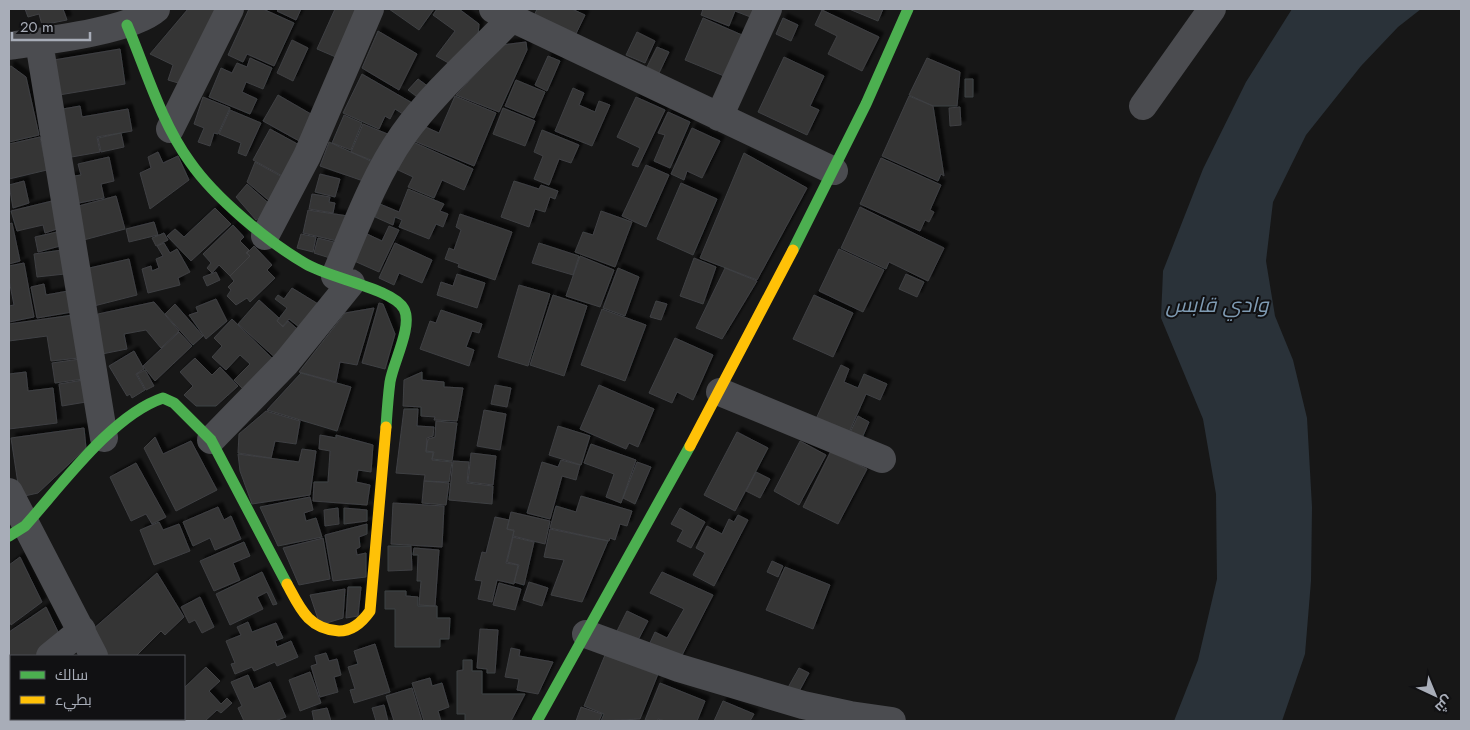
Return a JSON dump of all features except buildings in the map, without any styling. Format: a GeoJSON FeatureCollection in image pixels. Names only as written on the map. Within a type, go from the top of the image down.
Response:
{"type":"FeatureCollection","features":[{"type":"Feature","properties":{"kind":"street"},"geometry":{"type":"LineString","coordinates":[[9,46],[127,25],[149,15],[156,9]]}},
{"type":"Feature","properties":{"kind":"street"},"geometry":{"type":"LineString","coordinates":[[170,129],[230,9]]}},
{"type":"Feature","properties":{"kind":"street"},"geometry":{"type":"LineString","coordinates":[[265,236],[307,156],[370,9]]}},
{"type":"Feature","properties":{"kind":"street"},"geometry":{"type":"LineString","coordinates":[[719,117],[768,9]]}},
{"type":"Feature","properties":{"kind":"street"},"geometry":{"type":"LineString","coordinates":[[537,721],[720,392],[834,171],[886,63],[908,9]]}},
{"type":"Feature","properties":{"kind":"street"},"geometry":{"type":"LineString","coordinates":[[1143,106],[1212,9]]}},
{"type":"Feature","properties":{"kind":"street"},"geometry":{"type":"LineString","coordinates":[[211,440],[286,363],[343,280],[367,201],[382,169],[403,135],[503,13],[834,171]]}},
{"type":"Feature","properties":{"kind":"street"},"geometry":{"type":"LineString","coordinates":[[17,531],[104,438],[135,412],[150,402],[163,398],[174,403],[211,440],[300,608],[313,623],[324,630],[344,631],[362,622],[370,611],[390,381],[407,321],[404,309],[395,299],[381,290],[343,280],[307,264],[265,236],[234,210],[190,162],[170,129],[127,25]]}},
{"type":"Feature","properties":{"kind":"street"},"geometry":{"type":"LineString","coordinates":[[39,42],[104,438]]}},
{"type":"Feature","properties":{"kind":"street"},"geometry":{"type":"LineString","coordinates":[[720,392],[882,459]]}},
{"type":"Feature","properties":{"kind":"street"},"geometry":{"type":"LineString","coordinates":[[9,492],[17,531],[82,630],[94,655]]}},
{"type":"Feature","properties":{"kind":"street"},"geometry":{"type":"LineString","coordinates":[[51,655],[82,630]]}},
{"type":"Feature","properties":{"kind":"street"},"geometry":{"type":"LineString","coordinates":[[586,634],[679,668],[803,705],[892,721]]}},
{"type":"Feature","properties":{"kind":"water","name":"وادي قابس"},"geometry":{"type":"Polygon","coordinates":[[[1292,9],[1421,9],[1398,27],[1361,66],[1306,135],[1273,202],[1266,261],[1275,316],[1293,360],[1307,418],[1312,507],[1311,581],[1305,654],[1282,721],[1174,721],[1198,660],[1217,579],[1216,494],[1203,419],[1161,318],[1163,271],[1203,169],[1246,82],[1292,9]]]}},
{"type":"Feature","properties":{"kind":"traffic: fast"},"geometry":{"type":"LineString","coordinates":[[793,250],[866,104],[908,9]]}},
{"type":"Feature","properties":{"kind":"traffic: fast"},"geometry":{"type":"LineString","coordinates":[[127,25],[162,113],[190,162],[213,190],[259,232],[291,255],[316,269],[388,296],[398,302],[404,309],[406,325],[402,345],[390,382],[386,427]]}},
{"type":"Feature","properties":{"kind":"traffic: fast"},"geometry":{"type":"LineString","coordinates":[[9,536],[25,526],[71,472],[106,435],[144,407],[163,398],[174,403],[211,440],[287,584]]}},
{"type":"Feature","properties":{"kind":"traffic: fast"},"geometry":{"type":"LineString","coordinates":[[537,721],[690,446]]}},
{"type":"Feature","properties":{"kind":"traffic: slow"},"geometry":{"type":"LineString","coordinates":[[690,446],[793,250]]}},
{"type":"Feature","properties":{"kind":"traffic: slow"},"geometry":{"type":"LineString","coordinates":[[287,584],[306,616],[312,622],[328,629],[344,631],[361,622],[370,611],[386,427]]}}]}
